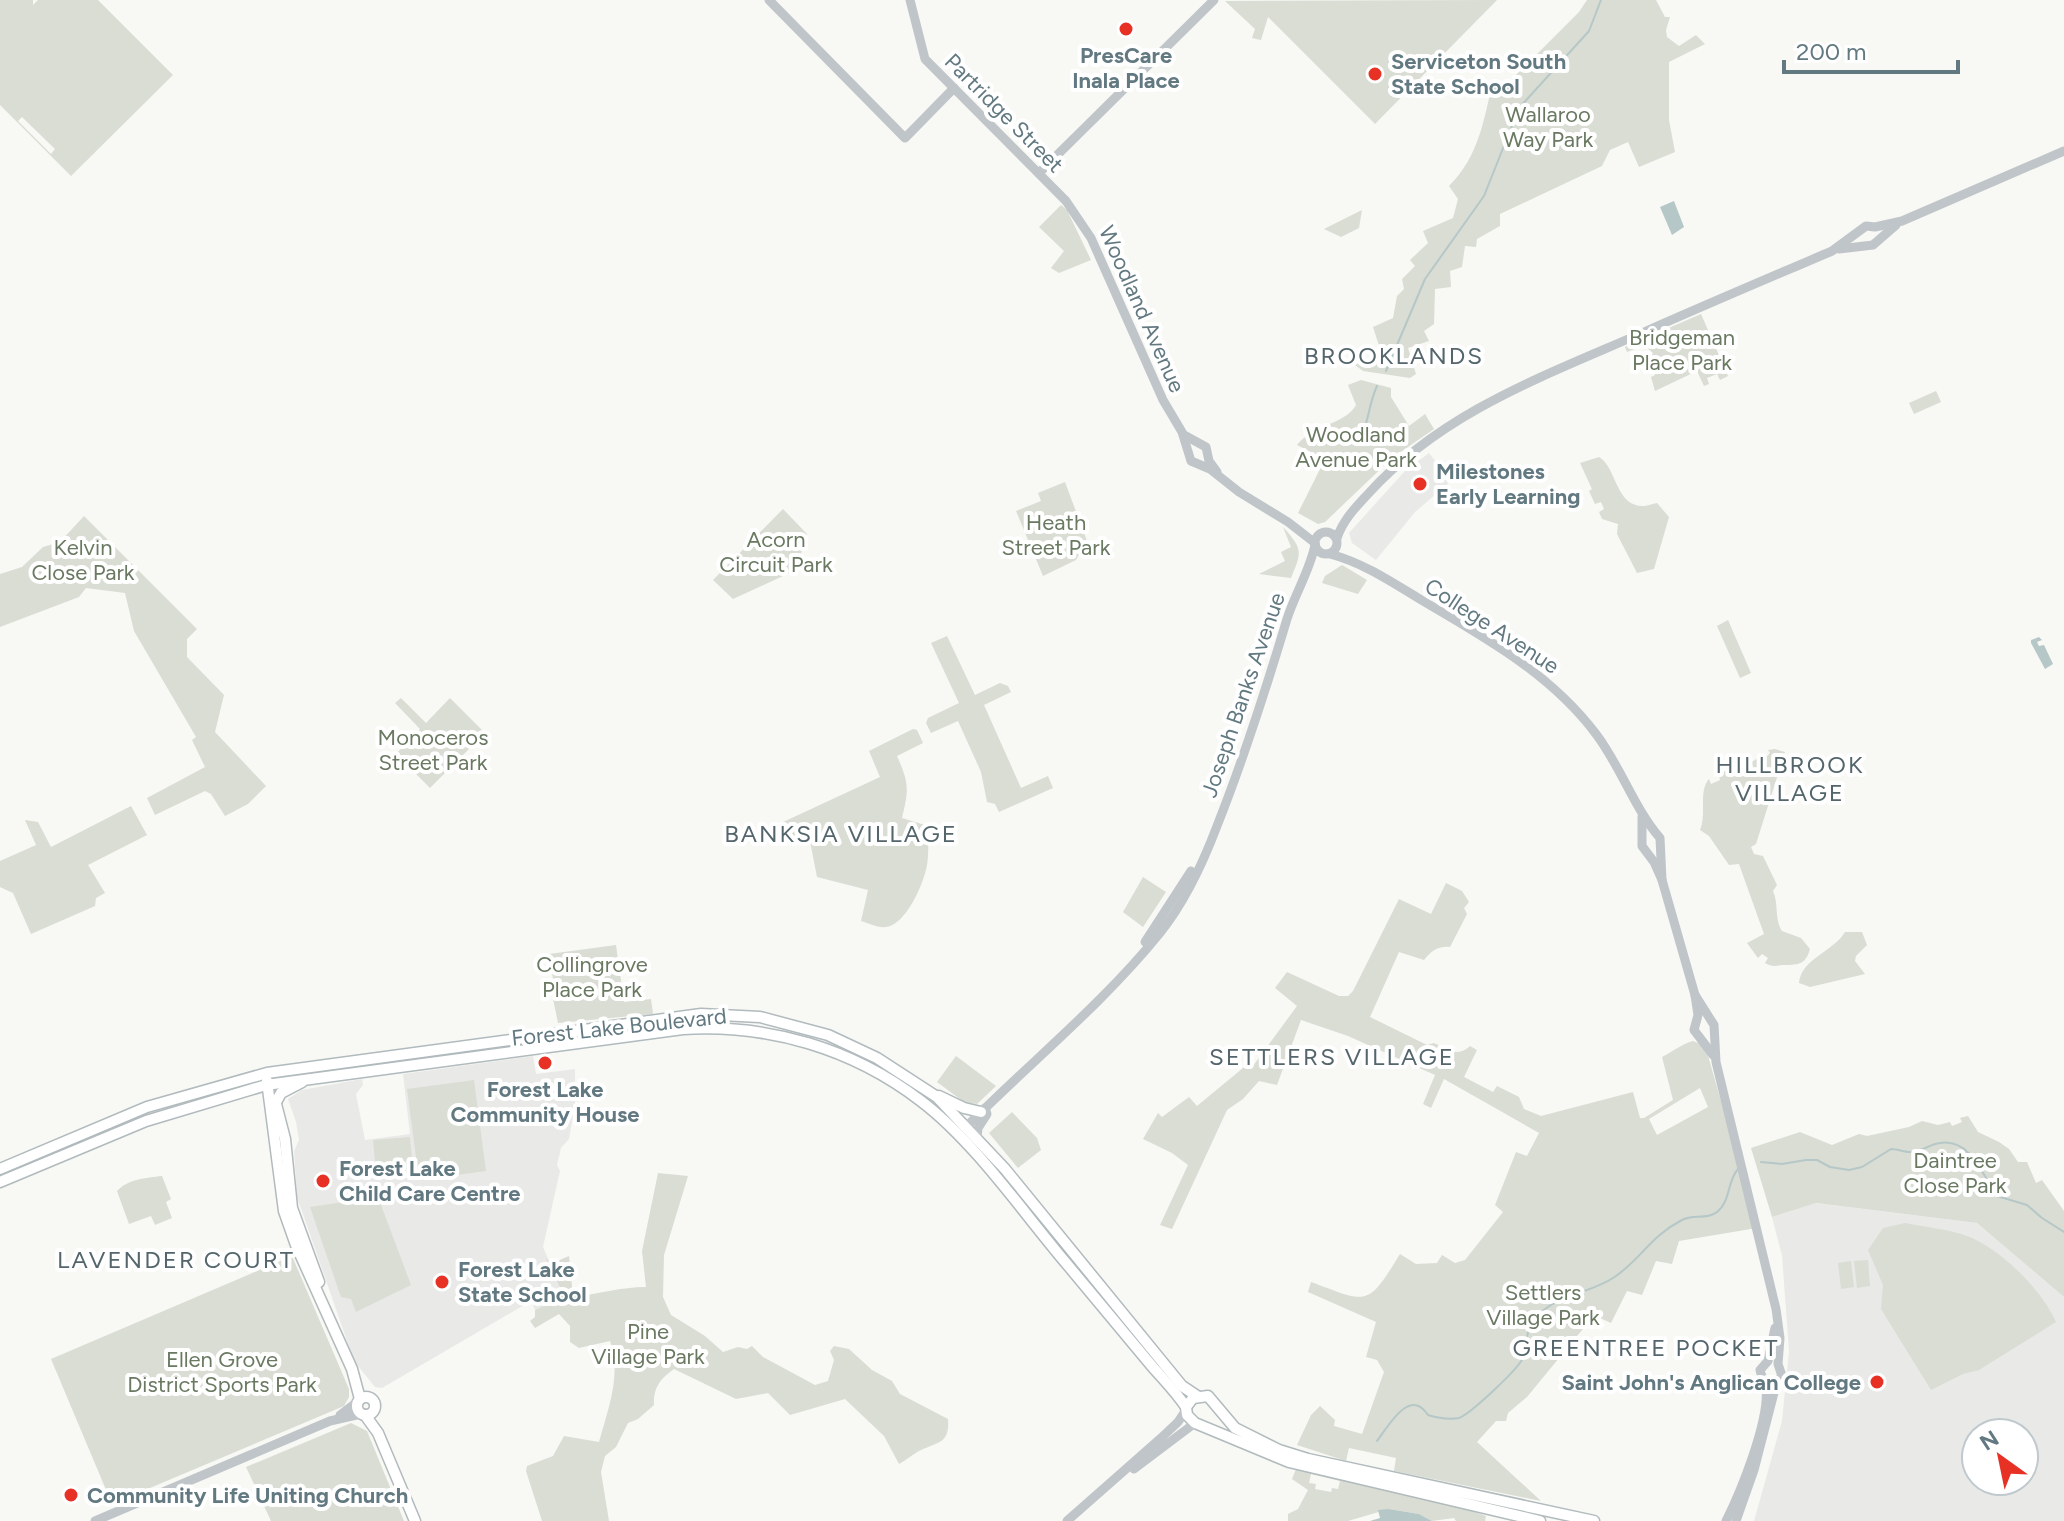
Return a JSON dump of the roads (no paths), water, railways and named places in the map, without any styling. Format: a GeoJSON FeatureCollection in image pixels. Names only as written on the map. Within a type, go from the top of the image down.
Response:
{"type":"FeatureCollection","features":[{"type":"Feature","properties":{"kind":"main road","name":"Forest Lake Boulevard"},"geometry":{"type":"LineString","coordinates":[[0,1169],[147,1107],[267,1073],[674,1018],[732,1014],[781,1021],[828,1035],[877,1058],[937,1097],[967,1126],[1165,1367],[1182,1386],[1197,1396]]}},
{"type":"Feature","properties":{"kind":"main road","name":"Forest Lake Boulevard"},"geometry":{"type":"LineString","coordinates":[[0,1182],[146,1121],[269,1085],[683,1029],[739,1029],[820,1046],[867,1066],[921,1101],[958,1135],[1186,1408]]}},
{"type":"Feature","properties":{"kind":"main road"},"geometry":{"type":"LineString","coordinates":[[267,1073],[283,1203],[415,1521]]}},
{"type":"Feature","properties":{"kind":"main road"},"geometry":{"type":"LineString","coordinates":[[276,1102],[281,1093],[311,1078]]}},
{"type":"Feature","properties":{"kind":"main road"},"geometry":{"type":"LineString","coordinates":[[269,1085],[285,1139],[292,1208],[300,1244]]}},
{"type":"Feature","properties":{"kind":"main road"},"geometry":{"type":"LineString","coordinates":[[253,1089],[259,1093],[273,1119]]}},
{"type":"Feature","properties":{"kind":"main road"},"geometry":{"type":"LineString","coordinates":[[937,1097],[941,1095],[964,1108],[983,1110]]}},
{"type":"Feature","properties":{"kind":"main road"},"geometry":{"type":"LineString","coordinates":[[1541,1516],[1279,1450],[1235,1428],[1208,1396],[1197,1396],[1186,1408],[1198,1423],[1289,1462],[1541,1516],[1594,1521]]}},
{"type":"Feature","properties":{"kind":"main road"},"geometry":{"type":"LineString","coordinates":[[1198,1423],[1211,1417],[1215,1406]]}},
{"type":"Feature","properties":{"kind":"street"},"geometry":{"type":"LineString","coordinates":[[769,0],[905,138],[954,88]]}},
{"type":"Feature","properties":{"kind":"street","name":"Partridge Street"},"geometry":{"type":"LineString","coordinates":[[910,0],[922,54],[1066,201]]}},
{"type":"Feature","properties":{"kind":"street"},"geometry":{"type":"LineString","coordinates":[[1039,173],[1214,0]]}},
{"type":"Feature","properties":{"kind":"street"},"geometry":{"type":"LineString","coordinates":[[1351,513],[1318,535],[1315,544],[1319,552],[1330,554],[1337,548],[1341,527],[1351,513],[1414,450],[1499,395],[1832,251],[1873,245],[1877,232],[2064,151]]}},
{"type":"Feature","properties":{"kind":"street","name":"Woodland Avenue"},"geometry":{"type":"LineString","coordinates":[[1066,201],[1091,238],[1163,400],[1193,447],[1191,461],[1201,464],[1288,522],[1315,544]]}},
{"type":"Feature","properties":{"kind":"street"},"geometry":{"type":"LineString","coordinates":[[1832,251],[1866,226],[1877,232]]}},
{"type":"Feature","properties":{"kind":"street"},"geometry":{"type":"LineString","coordinates":[[1859,232],[1859,239],[1864,244]]}},
{"type":"Feature","properties":{"kind":"street","name":"Woodland Avenue"},"geometry":{"type":"LineString","coordinates":[[1193,447],[1206,447],[1209,461],[1223,479]]}},
{"type":"Feature","properties":{"kind":"street"},"geometry":{"type":"LineString","coordinates":[[1201,464],[1206,462],[1209,455]]}},
{"type":"Feature","properties":{"kind":"street","name":"Woodland Avenue"},"geometry":{"type":"LineString","coordinates":[[1288,522],[1323,532]]}},
{"type":"Feature","properties":{"kind":"street"},"geometry":{"type":"LineString","coordinates":[[1323,532],[1332,533],[1337,539]]}},
{"type":"Feature","properties":{"kind":"street","name":"College Avenue"},"geometry":{"type":"LineString","coordinates":[[1337,539],[1362,564]]}},
{"type":"Feature","properties":{"kind":"street","name":"Joseph Banks Avenue"},"geometry":{"type":"LineString","coordinates":[[958,1135],[1119,978],[1161,932],[1188,891],[1245,756],[1294,596],[1315,544]]}},
{"type":"Feature","properties":{"kind":"street","name":"College Avenue"},"geometry":{"type":"LineString","coordinates":[[1330,554],[1362,564],[1488,640],[1554,687],[1597,735],[1626,780],[1653,832],[1660,838],[1662,880]]}},
{"type":"Feature","properties":{"kind":"street","name":"Joseph Banks Avenue"},"geometry":{"type":"LineString","coordinates":[[1304,575],[1330,554]]}},
{"type":"Feature","properties":{"kind":"street","name":"College Avenue"},"geometry":{"type":"LineString","coordinates":[[1641,812],[1642,846],[1662,880],[1695,995],[1697,1021],[1694,1030],[1716,1062]]}},
{"type":"Feature","properties":{"kind":"street"},"geometry":{"type":"LineString","coordinates":[[1642,836],[1653,832]]}},
{"type":"Feature","properties":{"kind":"street"},"geometry":{"type":"LineString","coordinates":[[1647,851],[1660,847]]}},
{"type":"Feature","properties":{"kind":"street","name":"College Avenue"},"geometry":{"type":"LineString","coordinates":[[1695,995],[1714,1025],[1716,1062],[1776,1309],[1780,1338],[1773,1363],[1760,1370],[1765,1382],[1762,1424],[1744,1480],[1726,1521]]}},
{"type":"Feature","properties":{"kind":"street"},"geometry":{"type":"LineString","coordinates":[[1697,1021],[1708,1019]]}},
{"type":"Feature","properties":{"kind":"street"},"geometry":{"type":"LineString","coordinates":[[1702,1038],[1708,1038],[1714,1032]]}},
{"type":"Feature","properties":{"kind":"street"},"geometry":{"type":"LineString","coordinates":[[977,1138],[978,1128],[987,1114],[983,1110]]}},
{"type":"Feature","properties":{"kind":"street","name":"College Avenue"},"geometry":{"type":"LineString","coordinates":[[1736,1521],[1782,1372],[1773,1363]]}},
{"type":"Feature","properties":{"kind":"street"},"geometry":{"type":"LineString","coordinates":[[1765,1382],[1777,1381]]}},
{"type":"Feature","properties":{"kind":"street"},"geometry":{"type":"LineString","coordinates":[[95,1521],[365,1406]]}},
{"type":"Feature","properties":{"kind":"street"},"geometry":{"type":"LineString","coordinates":[[1067,1521],[1178,1422],[1186,1408]]}},
{"type":"Feature","properties":{"kind":"street"},"geometry":{"type":"LineString","coordinates":[[1110,1485],[1198,1423]]}},
{"type":"Feature","properties":{"kind":"waterway"},"geometry":{"type":"LineString","coordinates":[[1386,371],[1425,279],[1484,196],[1519,108],[1589,31],[1601,0]]}},
{"type":"Feature","properties":{"kind":"waterway"},"geometry":{"type":"LineString","coordinates":[[1361,438],[1377,386]]}},
{"type":"Feature","properties":{"kind":"waterway"},"geometry":{"type":"LineString","coordinates":[[1761,1162],[1782,1164],[1817,1160],[1830,1167],[1849,1170],[1862,1167],[1891,1149],[1914,1152],[1936,1144],[1951,1143],[1960,1146],[1975,1160],[1997,1196],[2027,1205],[2064,1232]]}},
{"type":"Feature","properties":{"kind":"waterway"},"geometry":{"type":"LineString","coordinates":[[1377,1441],[1394,1418],[1407,1407],[1414,1405],[1421,1407],[1428,1415],[1451,1419],[1465,1415],[1521,1362],[1530,1325],[1541,1312],[1560,1300],[1613,1278],[1661,1234],[1682,1220],[1717,1212],[1725,1202],[1738,1169]]}},
{"type":"Feature","properties":{"kind":"place","name":"PresCare Inala Place"},"geometry":{"type":"Point","coordinates":[1126,29]}},
{"type":"Feature","properties":{"kind":"place","name":"Serviceton South State School"},"geometry":{"type":"Point","coordinates":[1375,74]}},
{"type":"Feature","properties":{"kind":"place","name":"Milestones Early Learning"},"geometry":{"type":"Point","coordinates":[1420,484]}},
{"type":"Feature","properties":{"kind":"place","name":"Forest Lake Community House"},"geometry":{"type":"Point","coordinates":[545,1063]}},
{"type":"Feature","properties":{"kind":"place","name":"Forest Lake Child Care Centre"},"geometry":{"type":"Point","coordinates":[323,1181]}},
{"type":"Feature","properties":{"kind":"place","name":"Forest Lake State School"},"geometry":{"type":"Point","coordinates":[442,1282]}},
{"type":"Feature","properties":{"kind":"place","name":"Saint John's Anglican College"},"geometry":{"type":"Point","coordinates":[1877,1382]}},
{"type":"Feature","properties":{"kind":"place","name":"Community Life Uniting Church"},"geometry":{"type":"Point","coordinates":[71,1495]}},
{"type":"Feature","properties":{"kind":"district","name":"BROOKLANDS"},"geometry":{"type":"Point","coordinates":[1394,355]}},
{"type":"Feature","properties":{"kind":"district","name":"HILLBROOK VILLAGE"},"geometry":{"type":"Point","coordinates":[1790,778]}},
{"type":"Feature","properties":{"kind":"district","name":"BANKSIA VILLAGE"},"geometry":{"type":"Point","coordinates":[841,833]}},
{"type":"Feature","properties":{"kind":"district","name":"SETTLERS VILLAGE"},"geometry":{"type":"Point","coordinates":[1332,1056]}},
{"type":"Feature","properties":{"kind":"district","name":"LAVENDER COURT"},"geometry":{"type":"Point","coordinates":[176,1259]}},
{"type":"Feature","properties":{"kind":"district","name":"GREENTREE POCKET"},"geometry":{"type":"Point","coordinates":[1646,1347]}},
{"type":"Feature","properties":{"kind":"park label","name":"Wallaroo Way Park"},"geometry":{"type":"Point","coordinates":[1548,126]}},
{"type":"Feature","properties":{"kind":"park label","name":"Bridgeman Place Park"},"geometry":{"type":"Point","coordinates":[1682,350]}},
{"type":"Feature","properties":{"kind":"park label","name":"Woodland Avenue Park"},"geometry":{"type":"Point","coordinates":[1356,446]}},
{"type":"Feature","properties":{"kind":"park label","name":"Heath Street Park"},"geometry":{"type":"Point","coordinates":[1056,534]}},
{"type":"Feature","properties":{"kind":"park label","name":"Acorn Circuit Park"},"geometry":{"type":"Point","coordinates":[776,552]}},
{"type":"Feature","properties":{"kind":"park label","name":"Kelvin Close Park"},"geometry":{"type":"Point","coordinates":[83,560]}},
{"type":"Feature","properties":{"kind":"park label","name":"Monoceros Street Park"},"geometry":{"type":"Point","coordinates":[433,750]}},
{"type":"Feature","properties":{"kind":"park label","name":"Collingrove Place Park"},"geometry":{"type":"Point","coordinates":[592,976]}},
{"type":"Feature","properties":{"kind":"park label","name":"Daintree Close Park"},"geometry":{"type":"Point","coordinates":[1955,1172]}},
{"type":"Feature","properties":{"kind":"park label","name":"Settlers Village Park"},"geometry":{"type":"Point","coordinates":[1543,1304]}},
{"type":"Feature","properties":{"kind":"park label","name":"Pine Village Park"},"geometry":{"type":"Point","coordinates":[648,1344]}},
{"type":"Feature","properties":{"kind":"park label","name":"Ellen Grove District Sports Park"},"geometry":{"type":"Point","coordinates":[222,1372]}}]}
